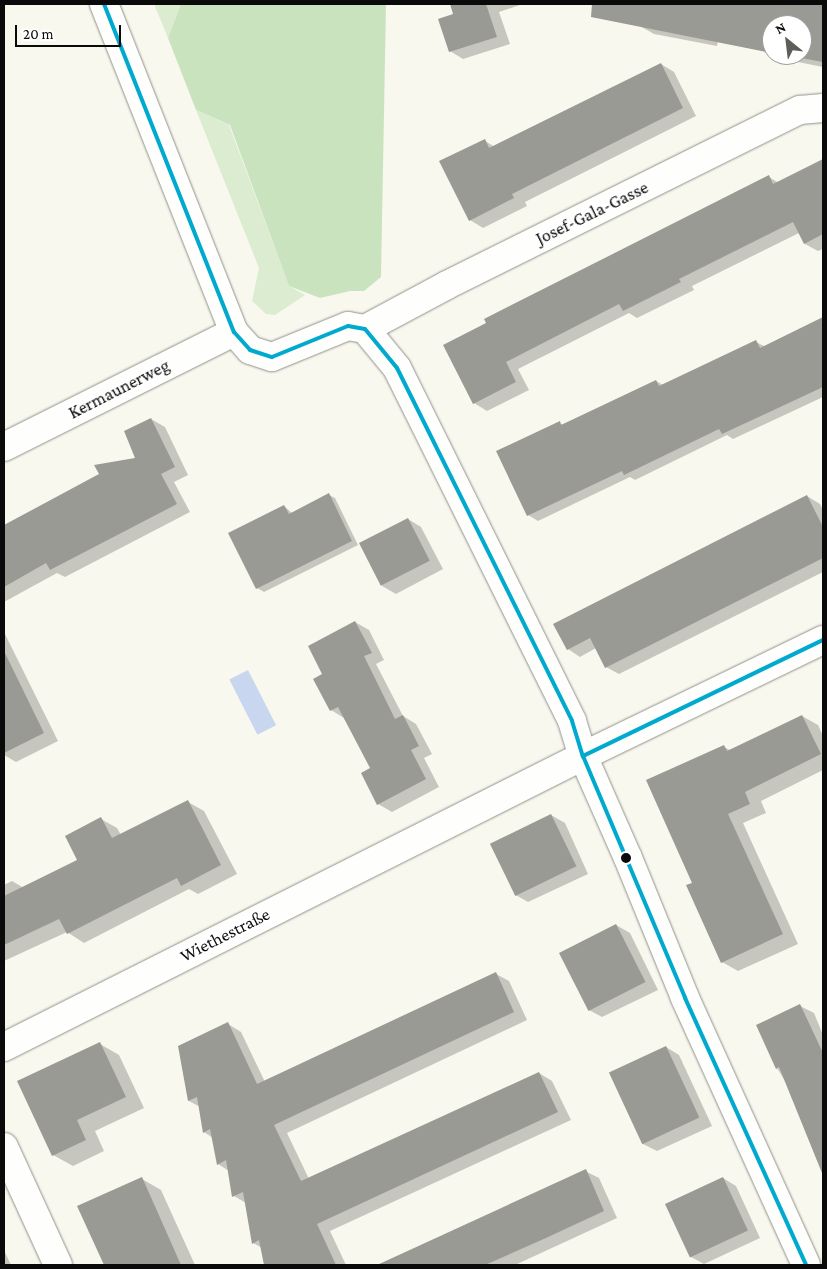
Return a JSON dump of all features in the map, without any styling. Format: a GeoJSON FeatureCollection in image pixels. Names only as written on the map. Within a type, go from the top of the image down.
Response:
{"type":"FeatureCollection","features":[{"type":"Feature","properties":{"kind":"street"},"geometry":{"type":"LineString","coordinates":[[104,4],[234,332],[250,350],[272,357],[348,326],[365,329],[397,368],[572,721],[583,756],[685,998],[806,1265]]}},
{"type":"Feature","properties":{"kind":"street","name":"Josef-Gala-Gasse"},"geometry":{"type":"LineString","coordinates":[[365,329],[447,285],[800,110],[823,108]]}},
{"type":"Feature","properties":{"kind":"street","name":"Kermaunerweg"},"geometry":{"type":"LineString","coordinates":[[4,447],[234,332]]}},
{"type":"Feature","properties":{"kind":"street","name":"Wiethestraße"},"geometry":{"type":"LineString","coordinates":[[4,1047],[583,756],[823,640]]}},
{"type":"Feature","properties":{"kind":"street"},"geometry":{"type":"LineString","coordinates":[[4,1147],[58,1265]]}},
{"type":"Feature","properties":{"kind":"green space"},"geometry":{"type":"Polygon","coordinates":[[[154,4],[181,4],[168,38],[154,4]]]}},
{"type":"Feature","properties":{"kind":"green space"},"geometry":{"type":"Polygon","coordinates":[[[181,4],[386,4],[381,277],[364,291],[350,291],[320,298],[289,286],[230,125],[196,110],[168,38],[181,4]]]}},
{"type":"Feature","properties":{"kind":"green space"},"geometry":{"type":"Polygon","coordinates":[[[196,110],[229,125],[289,286],[305,295],[275,315],[266,314],[252,301],[259,268],[196,110]]]}},
{"type":"Feature","properties":{"kind":"water"},"geometry":{"type":"Polygon","coordinates":[[[248,670],[276,725],[257,735],[229,680],[248,670]]]}},
{"type":"Feature","properties":{"kind":"building"},"geometry":{"type":"Polygon","coordinates":[[[450,4],[486,4],[497,37],[449,52],[438,19],[453,14],[450,4]]]}},
{"type":"Feature","properties":{"kind":"building"},"geometry":{"type":"Polygon","coordinates":[[[592,4],[823,4],[823,62],[812,60],[812,15],[762,15],[762,51],[591,17],[592,4]]]}},
{"type":"Feature","properties":{"kind":"building"},"geometry":{"type":"Polygon","coordinates":[[[661,63],[683,108],[512,194],[514,198],[469,221],[439,161],[485,139],[489,148],[661,63]]]}},
{"type":"Feature","properties":{"kind":"building"},"geometry":{"type":"Polygon","coordinates":[[[823,159],[823,234],[804,244],[793,222],[679,279],[681,282],[623,311],[619,304],[506,362],[516,382],[473,404],[443,345],[486,323],[484,319],[769,175],[773,184],[823,159]]]}},
{"type":"Feature","properties":{"kind":"building"},"geometry":{"type":"Polygon","coordinates":[[[823,317],[823,387],[722,434],[719,429],[624,475],[622,471],[527,516],[496,451],[560,421],[561,425],[656,380],[659,386],[756,340],[760,348],[823,317]]]}},
{"type":"Feature","properties":{"kind":"building"},"geometry":{"type":"Polygon","coordinates":[[[151,418],[175,467],[161,474],[177,504],[50,570],[46,563],[4,587],[4,525],[99,474],[94,465],[135,458],[124,431],[151,418]]]}},
{"type":"Feature","properties":{"kind":"building"},"geometry":{"type":"Polygon","coordinates":[[[329,493],[352,541],[256,589],[228,533],[284,505],[289,514],[329,493]]]}},
{"type":"Feature","properties":{"kind":"building"},"geometry":{"type":"Polygon","coordinates":[[[807,495],[823,527],[823,558],[605,668],[590,638],[567,650],[553,624],[807,495]]]}},
{"type":"Feature","properties":{"kind":"building"},"geometry":{"type":"Polygon","coordinates":[[[408,518],[430,561],[381,586],[359,543],[408,518]]]}},
{"type":"Feature","properties":{"kind":"building"},"geometry":{"type":"Polygon","coordinates":[[[355,621],[372,653],[364,656],[395,719],[403,715],[419,746],[411,750],[426,779],[377,805],[361,773],[370,768],[338,707],[330,711],[313,679],[322,674],[308,646],[355,621]]]}},
{"type":"Feature","properties":{"kind":"building"},"geometry":{"type":"Polygon","coordinates":[[[4,651],[44,733],[4,753],[4,651]]]}},
{"type":"Feature","properties":{"kind":"building"},"geometry":{"type":"Polygon","coordinates":[[[802,715],[821,754],[745,792],[750,804],[728,814],[783,934],[721,963],[686,885],[692,883],[646,780],[724,745],[727,751],[802,715]]]}},
{"type":"Feature","properties":{"kind":"building"},"geometry":{"type":"Polygon","coordinates":[[[188,800],[221,865],[181,886],[177,878],[67,934],[59,919],[4,945],[4,896],[77,860],[65,836],[101,817],[112,838],[188,800]]]}},
{"type":"Feature","properties":{"kind":"building"},"geometry":{"type":"Polygon","coordinates":[[[551,814],[576,866],[515,896],[490,844],[551,814]]]}},
{"type":"Feature","properties":{"kind":"building"},"geometry":{"type":"Polygon","coordinates":[[[616,924],[646,982],[588,1011],[559,953],[616,924]]]}},
{"type":"Feature","properties":{"kind":"building"},"geometry":{"type":"Polygon","coordinates":[[[496,972],[514,1012],[274,1125],[301,1181],[539,1072],[558,1112],[317,1224],[336,1265],[264,1265],[259,1240],[252,1244],[243,1192],[232,1197],[226,1160],[217,1165],[210,1129],[203,1133],[197,1097],[188,1101],[178,1046],[228,1022],[257,1084],[496,972]]]}},
{"type":"Feature","properties":{"kind":"building"},"geometry":{"type":"Polygon","coordinates":[[[800,1004],[823,1053],[822,1173],[779,1067],[776,1069],[756,1025],[800,1004]]]}},
{"type":"Feature","properties":{"kind":"building"},"geometry":{"type":"Polygon","coordinates":[[[100,1042],[126,1097],[77,1120],[86,1140],[52,1156],[17,1081],[100,1042]]]}},
{"type":"Feature","properties":{"kind":"building"},"geometry":{"type":"Polygon","coordinates":[[[666,1046],[699,1118],[642,1144],[609,1073],[666,1046]]]}},
{"type":"Feature","properties":{"kind":"building"},"geometry":{"type":"Polygon","coordinates":[[[586,1169],[604,1211],[546,1238],[485,1265],[377,1265],[586,1169]]]}},
{"type":"Feature","properties":{"kind":"building"},"geometry":{"type":"Polygon","coordinates":[[[142,1177],[181,1265],[104,1265],[77,1206],[142,1177]]]}},
{"type":"Feature","properties":{"kind":"building"},"geometry":{"type":"Polygon","coordinates":[[[723,1177],[748,1230],[690,1258],[665,1204],[723,1177]]]}},
{"type":"Feature","properties":{"kind":"transit line"},"geometry":{"type":"LineString","coordinates":[[104,4],[234,332],[250,350],[272,357],[348,326],[365,329],[397,368],[572,721],[583,756],[685,998],[806,1265]]}},
{"type":"Feature","properties":{"kind":"transit line"},"geometry":{"type":"LineString","coordinates":[[583,756],[823,640]]}}]}
